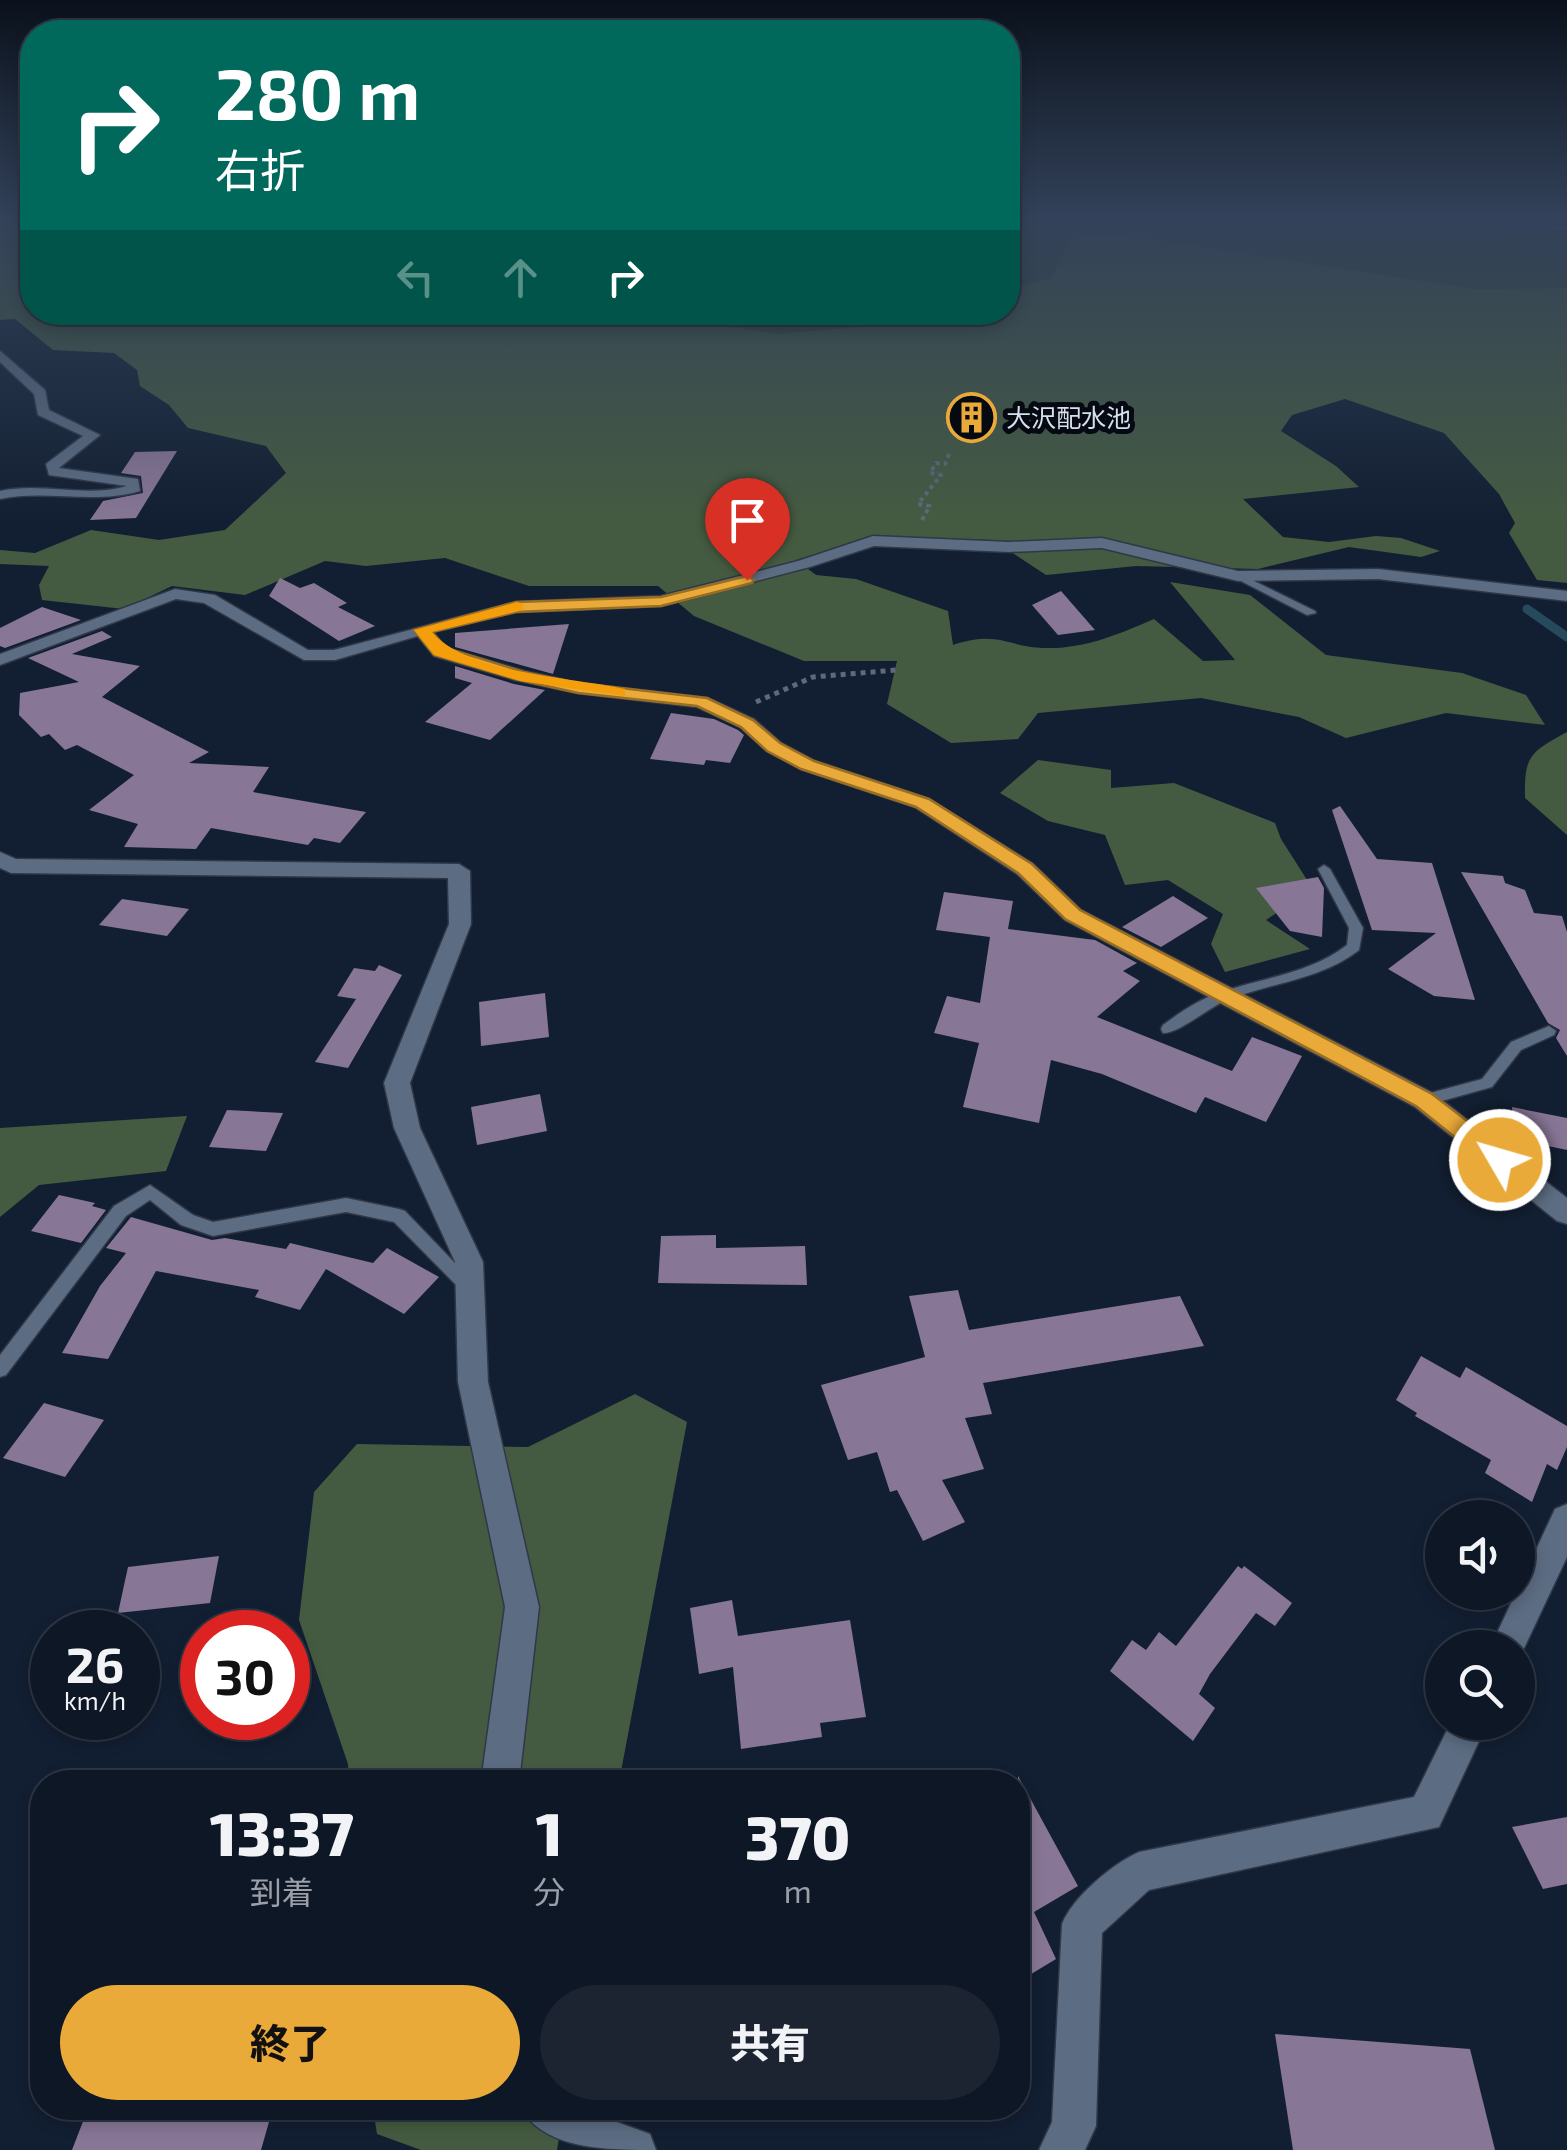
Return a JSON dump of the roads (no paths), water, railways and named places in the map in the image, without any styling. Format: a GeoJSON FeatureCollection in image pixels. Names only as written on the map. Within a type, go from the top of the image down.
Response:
{"type":"FeatureCollection","features":[{"type":"Feature","properties":{"kind":"street"},"geometry":{"type":"LineString","coordinates":[[0,355],[40,393],[43,412],[94,435],[51,468],[54,472],[133,482],[135,488],[116,496],[27,490],[0,495]]}},
{"type":"Feature","properties":{"kind":"street"},"geometry":{"type":"LineString","coordinates":[[0,660],[175,594],[210,599],[304,655],[335,655],[516,607],[661,601],[804,564],[874,541],[1010,548],[1102,543],[1238,576],[1378,574],[1567,596]]}},
{"type":"Feature","properties":{"kind":"street"},"geometry":{"type":"LineString","coordinates":[[422,630],[440,652],[520,676],[578,688],[701,702],[747,723],[774,747],[808,765],[922,803],[1025,869],[1072,915],[1424,1100],[1567,1213]]}},
{"type":"Feature","properties":{"kind":"street"},"geometry":{"type":"LineString","coordinates":[[0,860],[11,866],[459,871],[460,924],[397,1083],[408,1128],[468,1262],[473,1382],[522,1607],[502,1770]]}},
{"type":"Feature","properties":{"kind":"street"},"geometry":{"type":"LineString","coordinates":[[1515,1630],[1567,1520]]}},
{"type":"Feature","properties":{"kind":"street"},"geometry":{"type":"LineString","coordinates":[[1061,2150],[1074,2126],[1082,1924],[1139,1872],[1426,1814],[1461,1740]]}},
{"type":"Feature","properties":{"kind":"street"},"geometry":{"type":"LineString","coordinates":[[558,2120],[570,2129],[634,2150]]}},
{"type":"Feature","properties":{"kind":"lane"},"geometry":{"type":"LineString","coordinates":[[1238,576],[1312,613]]}},
{"type":"Feature","properties":{"kind":"lane"},"geometry":{"type":"LineString","coordinates":[[1168,1029],[1195,1008],[1227,994],[1336,964],[1354,948],[1356,928],[1324,869]]}},
{"type":"Feature","properties":{"kind":"lane"},"geometry":{"type":"LineString","coordinates":[[1424,1100],[1487,1083],[1516,1046],[1549,1031]]}},
{"type":"Feature","properties":{"kind":"lane"},"geometry":{"type":"LineString","coordinates":[[0,1370],[120,1212],[150,1191],[187,1220],[212,1229],[346,1205],[399,1216],[469,1287]]}},
{"type":"Feature","properties":{"kind":"waterway"},"geometry":{"type":"LineString","coordinates":[[1527,609],[1567,637]]}},
{"type":"Feature","properties":{"kind":"place","name":"大沢配水池"},"geometry":{"type":"Point","coordinates":[971,417]}}]}
